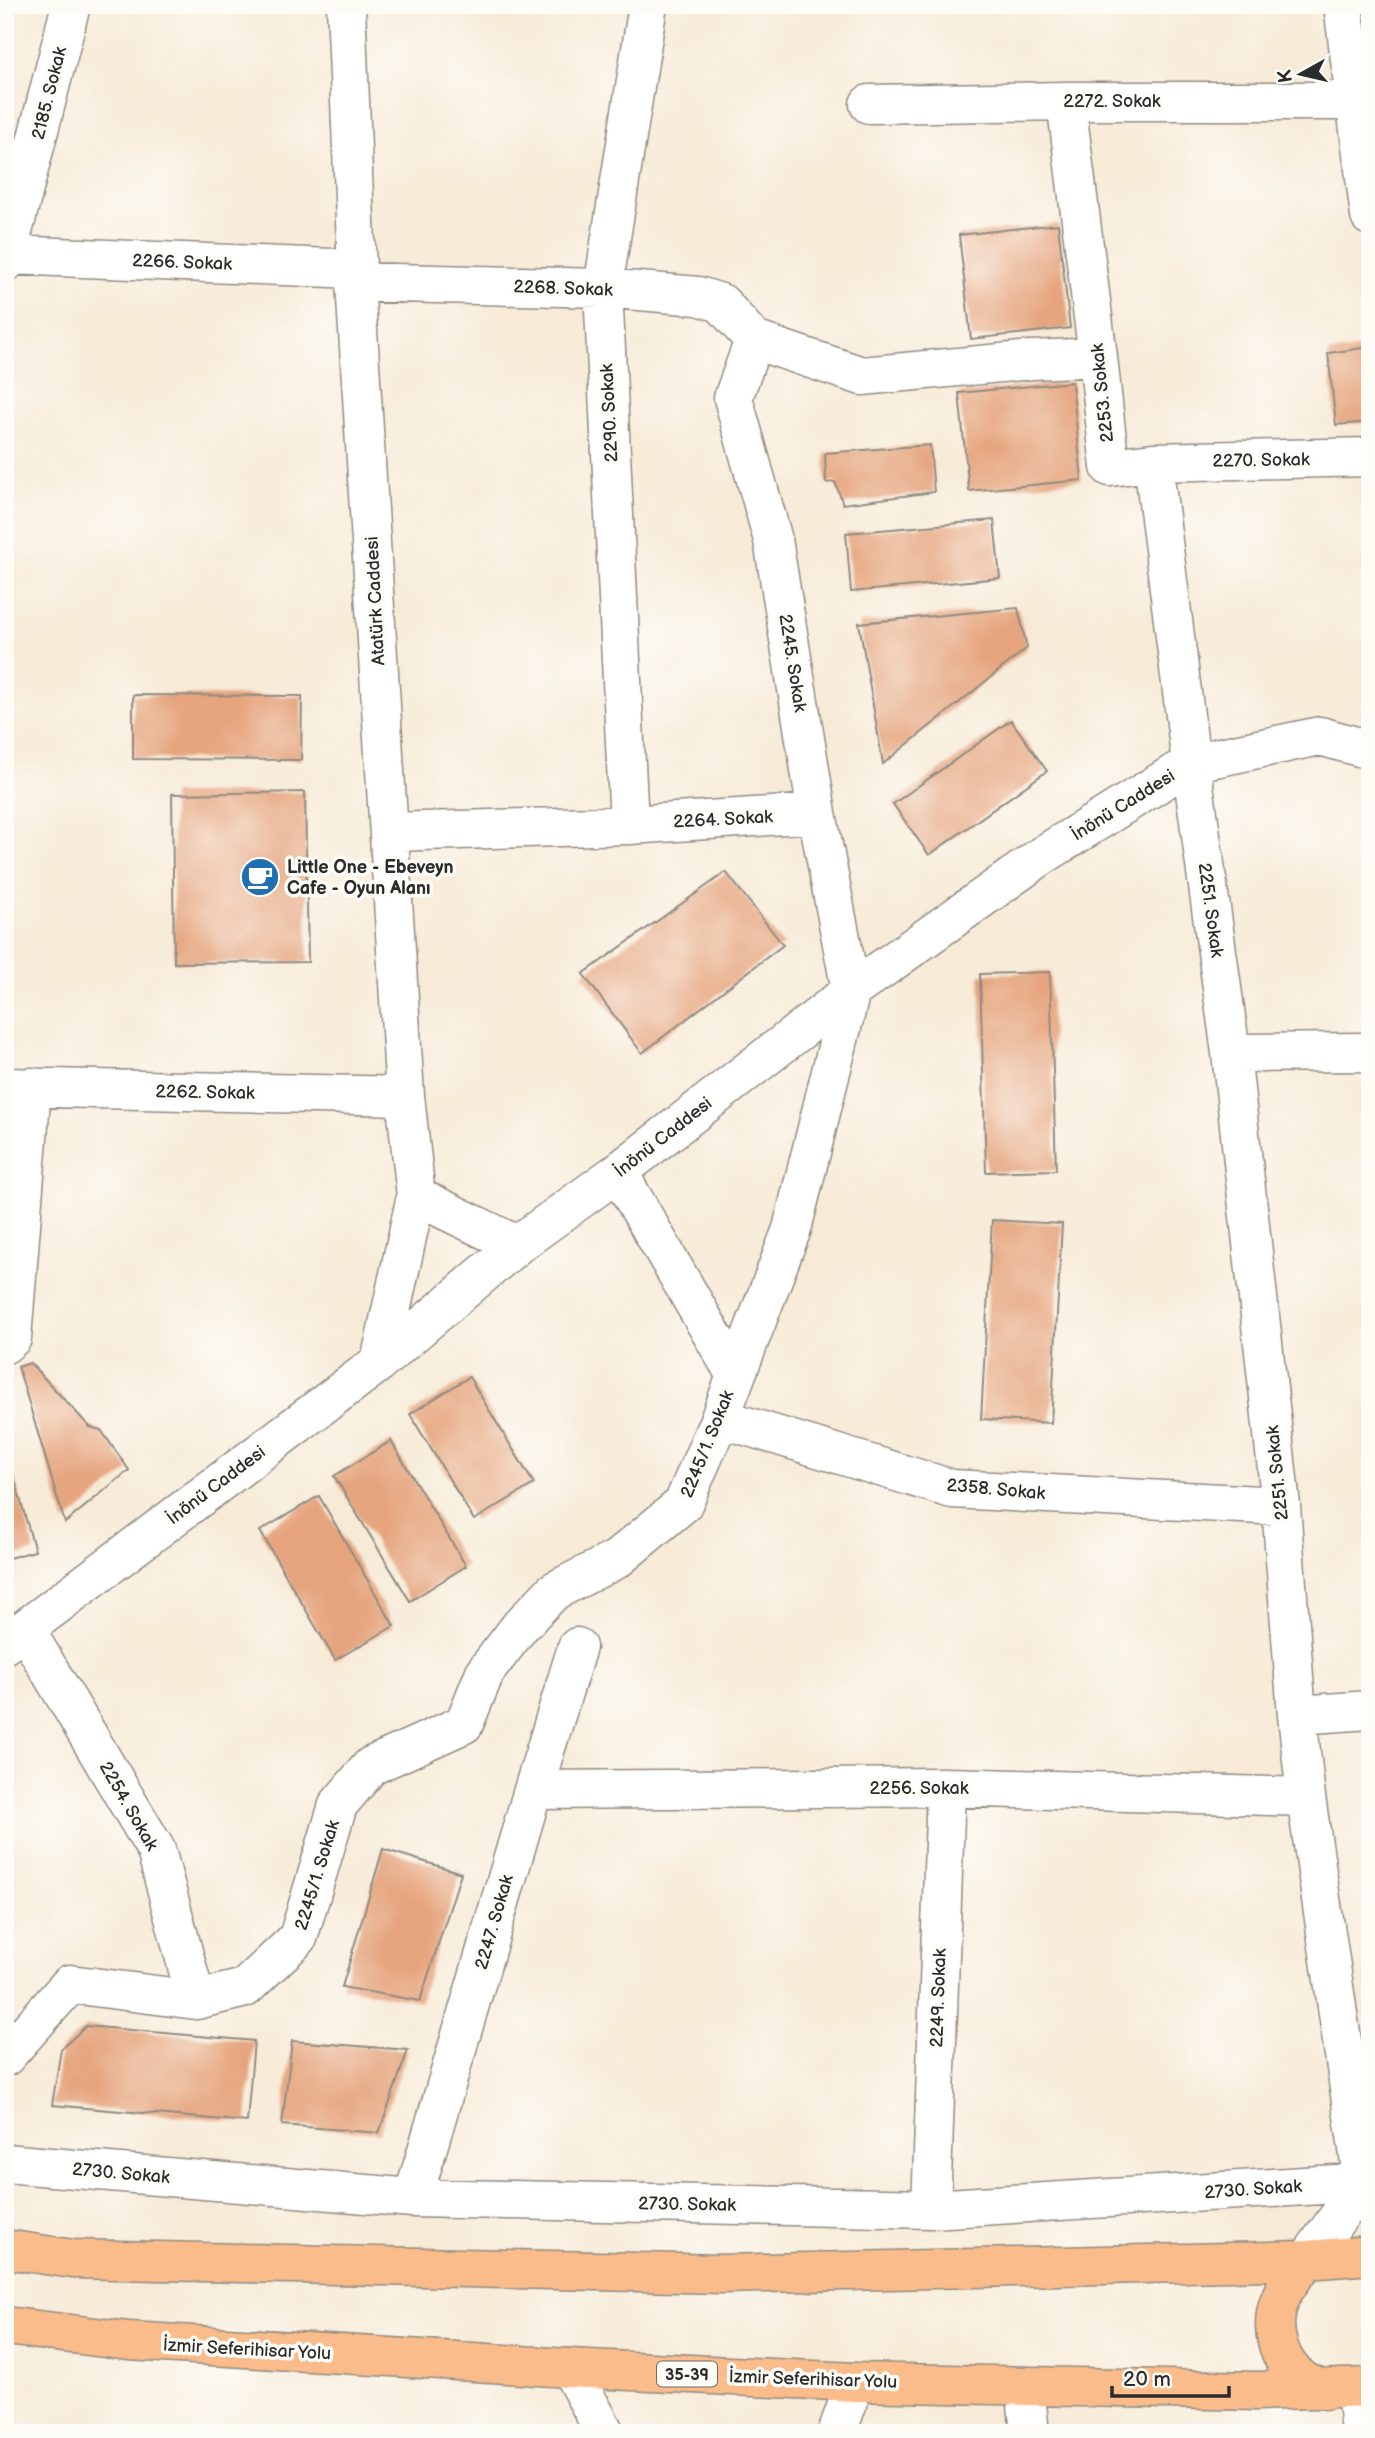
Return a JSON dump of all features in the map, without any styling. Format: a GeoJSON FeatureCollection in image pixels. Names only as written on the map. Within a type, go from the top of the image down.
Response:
{"type":"FeatureCollection","features":[{"type":"Feature","properties":{"kind":"main road"},"geometry":{"type":"LineString","coordinates":[[5,2249],[73,2259],[722,2274],[1307,2260],[1370,2255]]}},
{"type":"Feature","properties":{"kind":"main road"},"geometry":{"type":"LineString","coordinates":[[1307,2260],[1289,2282],[1279,2301],[1275,2324],[1281,2356],[1304,2381],[1350,2389]]}},
{"type":"Feature","properties":{"kind":"main road","name":"İzmir Seferihisar Yolu"},"geometry":{"type":"LineString","coordinates":[[5,2326],[129,2342],[855,2382],[1256,2391],[1350,2389]]}},
{"type":"Feature","properties":{"kind":"street","name":"2185. Sokak"},"geometry":{"type":"LineString","coordinates":[[6,259],[71,5]]}},
{"type":"Feature","properties":{"kind":"street","name":"Atatürk Caddesi"},"geometry":{"type":"LineString","coordinates":[[346,5],[356,275],[405,1096],[416,1196],[380,1362]]}},
{"type":"Feature","properties":{"kind":"street","name":"2290. Sokak"},"geometry":{"type":"LineString","coordinates":[[629,825],[603,288],[648,5]]}},
{"type":"Feature","properties":{"kind":"street"},"geometry":{"type":"LineString","coordinates":[[1343,5],[1370,216]]}},
{"type":"Feature","properties":{"kind":"street","name":"2253. Sokak"},"geometry":{"type":"LineString","coordinates":[[1066,101],[1110,467],[1153,462]]}},
{"type":"Feature","properties":{"kind":"street","name":"2272. Sokak"},"geometry":{"type":"LineString","coordinates":[[869,104],[1355,101]]}},
{"type":"Feature","properties":{"kind":"street","name":"2266. Sokak"},"geometry":{"type":"LineString","coordinates":[[6,259],[356,275]]}},
{"type":"Feature","properties":{"kind":"street","name":"2268. Sokak"},"geometry":{"type":"LineString","coordinates":[[356,275],[603,288],[698,296],[721,303],[754,340]]}},
{"type":"Feature","properties":{"kind":"street"},"geometry":{"type":"LineString","coordinates":[[754,340],[862,376],[1032,360],[1098,358]]}},
{"type":"Feature","properties":{"kind":"street","name":"2245. Sokak"},"geometry":{"type":"LineString","coordinates":[[754,340],[733,398],[773,540],[817,813],[851,991]]}},
{"type":"Feature","properties":{"kind":"street","name":"2270. Sokak"},"geometry":{"type":"LineString","coordinates":[[1153,462],[1370,457]]}},
{"type":"Feature","properties":{"kind":"street"},"geometry":{"type":"LineString","coordinates":[[1153,462],[1191,763]]}},
{"type":"Feature","properties":{"kind":"street","name":"İnönü Caddesi"},"geometry":{"type":"LineString","coordinates":[[15,1636],[380,1362],[517,1245],[618,1172],[851,991],[1044,855],[1191,763],[1320,736],[1370,750]]}},
{"type":"Feature","properties":{"kind":"street","name":"2251. Sokak"},"geometry":{"type":"LineString","coordinates":[[1191,763],[1231,1053],[1282,1506],[1297,1715],[1306,1797],[1367,2191]]}},
{"type":"Feature","properties":{"kind":"street","name":"2264. Sokak"},"geometry":{"type":"LineString","coordinates":[[389,832],[629,825],[817,813]]}},
{"type":"Feature","properties":{"kind":"street","name":"2245/1. Sokak"},"geometry":{"type":"LineString","coordinates":[[5,2057],[70,1984],[196,2000],[244,1988],[298,1938],[338,1805],[371,1766],[464,1724],[485,1672],[521,1625],[554,1591],[617,1559],[683,1504],[720,1418],[792,1229],[851,991]]}},
{"type":"Feature","properties":{"kind":"street"},"geometry":{"type":"LineString","coordinates":[[1231,1053],[1370,1052]]}},
{"type":"Feature","properties":{"kind":"street"},"geometry":{"type":"LineString","coordinates":[[5,1344],[12,1338],[19,1087]]}},
{"type":"Feature","properties":{"kind":"street","name":"2262. Sokak"},"geometry":{"type":"LineString","coordinates":[[19,1087],[405,1096]]}},
{"type":"Feature","properties":{"kind":"street"},"geometry":{"type":"LineString","coordinates":[[618,1172],[735,1374]]}},
{"type":"Feature","properties":{"kind":"street"},"geometry":{"type":"LineString","coordinates":[[416,1196],[517,1245]]}},
{"type":"Feature","properties":{"kind":"street","name":"2358. Sokak"},"geometry":{"type":"LineString","coordinates":[[720,1418],[952,1489],[1282,1506]]}},
{"type":"Feature","properties":{"kind":"street","name":"2254. Sokak"},"geometry":{"type":"LineString","coordinates":[[15,1636],[156,1850],[196,2000]]}},
{"type":"Feature","properties":{"kind":"street","name":"2247. Sokak"},"geometry":{"type":"LineString","coordinates":[[413,2198],[577,1647]]}},
{"type":"Feature","properties":{"kind":"street"},"geometry":{"type":"LineString","coordinates":[[1297,1715],[1370,1710]]}},
{"type":"Feature","properties":{"kind":"street","name":"2256. Sokak"},"geometry":{"type":"LineString","coordinates":[[533,1790],[946,1787],[1306,1797]]}},
{"type":"Feature","properties":{"kind":"street","name":"2249. Sokak"},"geometry":{"type":"LineString","coordinates":[[931,2209],[946,1787]]}},
{"type":"Feature","properties":{"kind":"street","name":"2730. Sokak"},"geometry":{"type":"LineString","coordinates":[[5,2163],[413,2198],[931,2209],[1367,2191]]}},
{"type":"Feature","properties":{"kind":"street"},"geometry":{"type":"LineString","coordinates":[[1307,2260],[1367,2191]]}},
{"type":"Feature","properties":{"kind":"street"},"geometry":{"type":"LineString","coordinates":[[570,2368],[605,2433]]}},
{"type":"Feature","properties":{"kind":"street"},"geometry":{"type":"LineString","coordinates":[[837,2433],[855,2382]]}},
{"type":"Feature","properties":{"kind":"street"},"geometry":{"type":"LineString","coordinates":[[1025,2386],[1030,2433]]}},
{"type":"Feature","properties":{"kind":"street"},"geometry":{"type":"LineString","coordinates":[[1350,2389],[1360,2433]]}},
{"type":"Feature","properties":{"kind":"building"},"geometry":{"type":"Polygon","coordinates":[[[1058,224],[1070,328],[971,339],[959,235],[1058,224]]]}},
{"type":"Feature","properties":{"kind":"building"},"geometry":{"type":"Polygon","coordinates":[[[1370,347],[1370,422],[1336,425],[1328,353],[1370,347]]]}},
{"type":"Feature","properties":{"kind":"building"},"geometry":{"type":"Polygon","coordinates":[[[1072,382],[1082,480],[969,491],[959,393],[1072,382]]]}},
{"type":"Feature","properties":{"kind":"building"},"geometry":{"type":"Polygon","coordinates":[[[930,445],[934,492],[843,504],[835,482],[826,483],[825,453],[930,445]]]}},
{"type":"Feature","properties":{"kind":"building"},"geometry":{"type":"Polygon","coordinates":[[[994,520],[1000,578],[851,592],[846,533],[994,520]]]}},
{"type":"Feature","properties":{"kind":"building"},"geometry":{"type":"Polygon","coordinates":[[[1018,608],[1027,648],[883,764],[859,623],[1018,608]]]}},
{"type":"Feature","properties":{"kind":"building"},"geometry":{"type":"Polygon","coordinates":[[[133,695],[302,696],[301,760],[133,759],[133,695]]]}},
{"type":"Feature","properties":{"kind":"building"},"geometry":{"type":"Polygon","coordinates":[[[1011,720],[1047,771],[929,855],[893,804],[1011,720]]]}},
{"type":"Feature","properties":{"kind":"building"},"geometry":{"type":"Polygon","coordinates":[[[305,792],[308,962],[174,963],[172,794],[305,792]]]}},
{"type":"Feature","properties":{"kind":"building"},"geometry":{"type":"Polygon","coordinates":[[[726,872],[783,945],[642,1053],[583,974],[726,872]]]}},
{"type":"Feature","properties":{"kind":"building"},"geometry":{"type":"Polygon","coordinates":[[[1050,972],[1056,1170],[986,1172],[980,974],[1050,972]]]}},
{"type":"Feature","properties":{"kind":"building"},"geometry":{"type":"Polygon","coordinates":[[[992,1220],[1062,1224],[1051,1423],[981,1419],[992,1220]]]}},
{"type":"Feature","properties":{"kind":"building"},"geometry":{"type":"Polygon","coordinates":[[[30,1363],[90,1427],[101,1430],[129,1470],[65,1523],[18,1367],[30,1363]]]}},
{"type":"Feature","properties":{"kind":"building"},"geometry":{"type":"Polygon","coordinates":[[[469,1377],[534,1484],[474,1520],[410,1414],[469,1377]]]}},
{"type":"Feature","properties":{"kind":"building"},"geometry":{"type":"Polygon","coordinates":[[[391,1441],[466,1566],[410,1601],[334,1476],[391,1441]]]}},
{"type":"Feature","properties":{"kind":"building"},"geometry":{"type":"Polygon","coordinates":[[[5,1445],[35,1551],[5,1559],[5,1445]]]}},
{"type":"Feature","properties":{"kind":"building"},"geometry":{"type":"Polygon","coordinates":[[[319,1496],[394,1626],[335,1660],[260,1531],[319,1496]]]}},
{"type":"Feature","properties":{"kind":"building"},"geometry":{"type":"Polygon","coordinates":[[[383,1849],[461,1873],[420,2001],[342,1987],[383,1849]]]}},
{"type":"Feature","properties":{"kind":"building"},"geometry":{"type":"Polygon","coordinates":[[[86,2026],[254,2041],[247,2122],[52,2105],[61,2049],[86,2026]]]}},
{"type":"Feature","properties":{"kind":"building"},"geometry":{"type":"Polygon","coordinates":[[[292,2041],[408,2050],[379,2133],[282,2125],[292,2041]]]}},
{"type":"Feature","properties":{"kind":"place","name":"Little One - Ebeveyn Cafe - Oyun Alanı"},"geometry":{"type":"Point","coordinates":[260,877]}}]}
